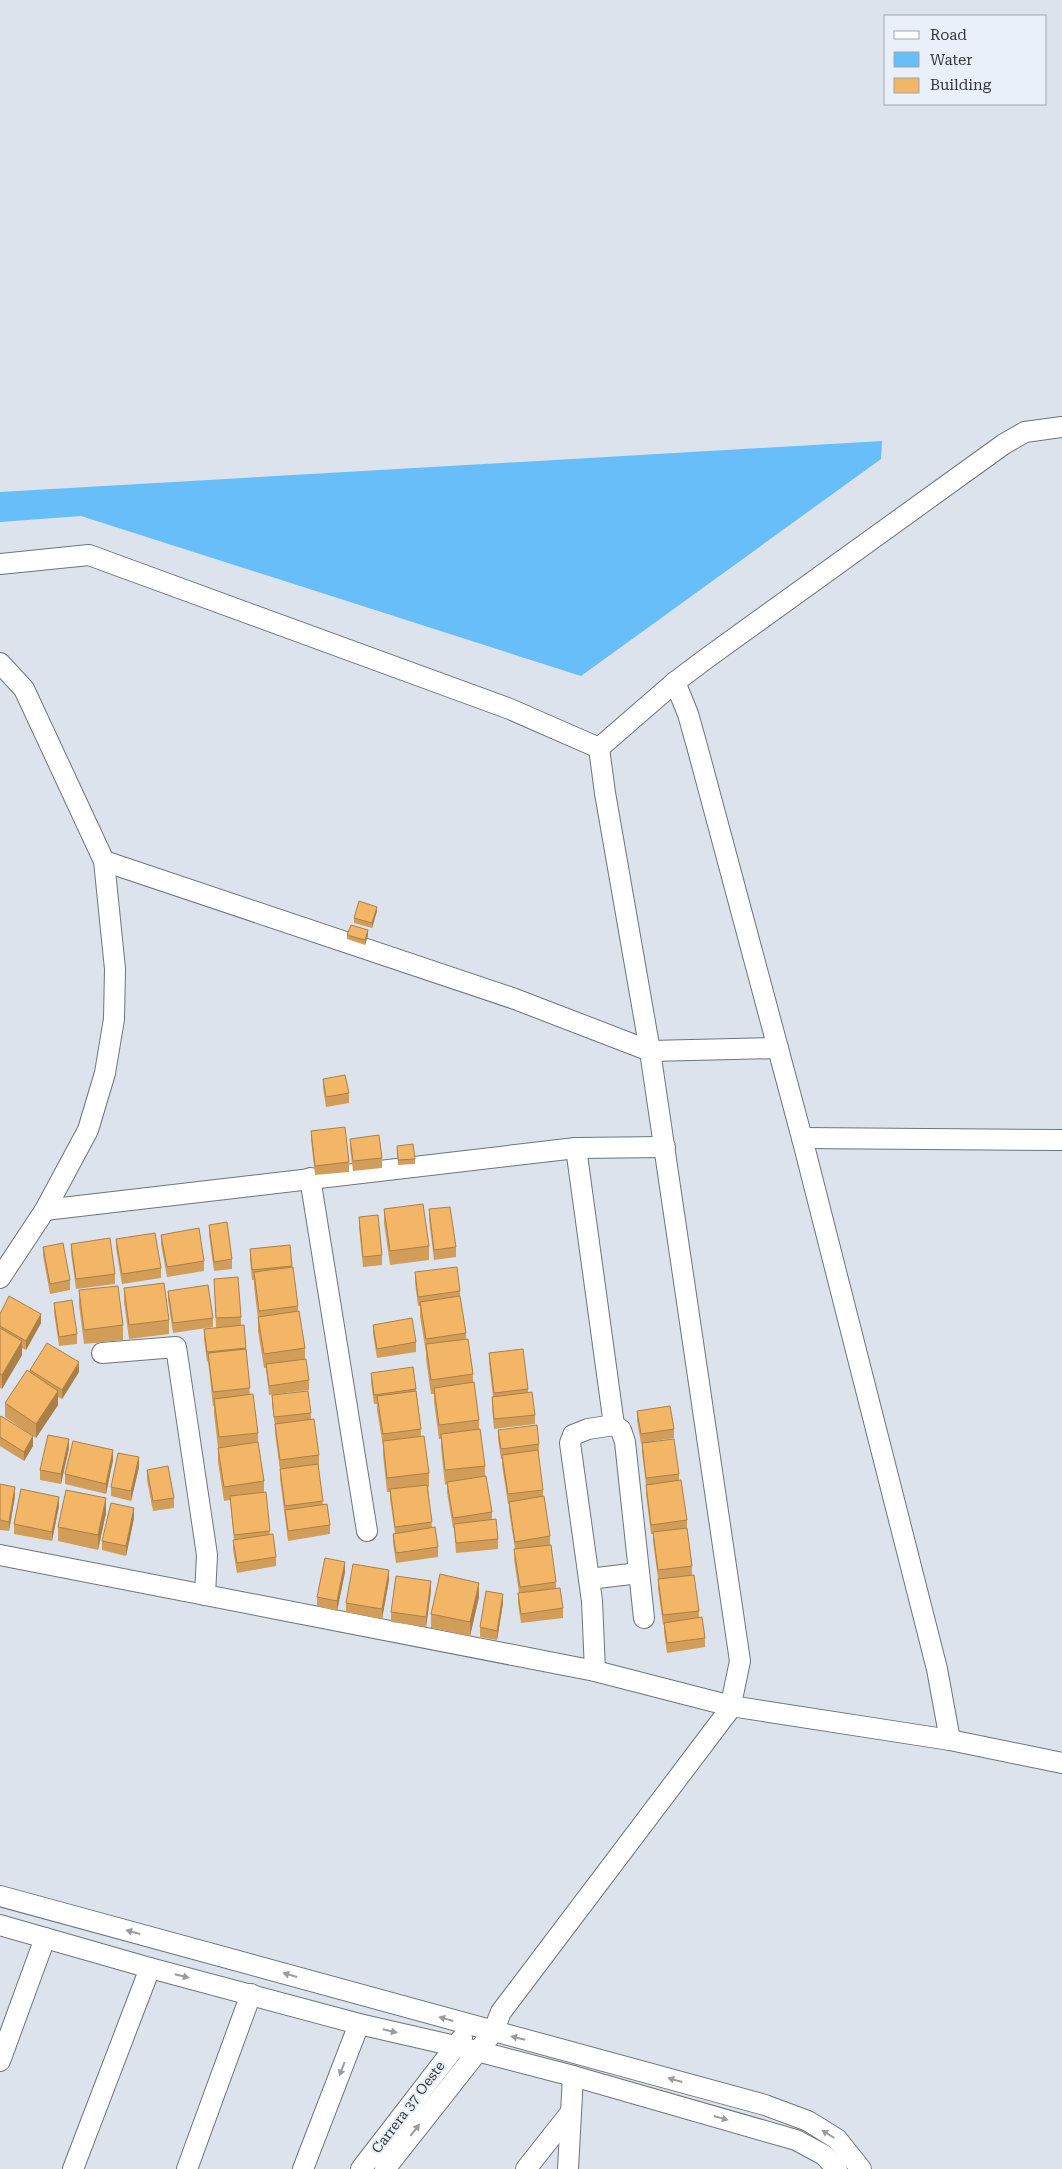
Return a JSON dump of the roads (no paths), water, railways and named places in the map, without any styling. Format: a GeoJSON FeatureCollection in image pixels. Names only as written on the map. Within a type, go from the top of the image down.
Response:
{"type":"FeatureCollection","features":[{"type":"Feature","properties":{"kind":"street"},"geometry":{"type":"LineString","coordinates":[[599,748],[674,682],[1004,444],[1025,432],[1062,427]]}},
{"type":"Feature","properties":{"kind":"street"},"geometry":{"type":"LineString","coordinates":[[0,564],[89,555],[510,709],[599,748]]}},
{"type":"Feature","properties":{"kind":"street"},"geometry":{"type":"LineString","coordinates":[[0,663],[24,689],[104,861],[115,969],[114,1019],[105,1073],[88,1130],[45,1210],[0,1278]]}},
{"type":"Feature","properties":{"kind":"street"},"geometry":{"type":"LineString","coordinates":[[674,682],[692,730],[802,1138],[937,1669],[950,1740]]}},
{"type":"Feature","properties":{"kind":"street"},"geometry":{"type":"LineString","coordinates":[[472,2026],[501,2012],[731,1706],[740,1661],[665,1147],[599,748]]}},
{"type":"Feature","properties":{"kind":"street"},"geometry":{"type":"LineString","coordinates":[[104,861],[515,999],[650,1051],[778,1048]]}},
{"type":"Feature","properties":{"kind":"street"},"geometry":{"type":"LineString","coordinates":[[802,1138],[1062,1140]]}},
{"type":"Feature","properties":{"kind":"street"},"geometry":{"type":"LineString","coordinates":[[45,1210],[576,1148],[665,1147]]}},
{"type":"Feature","properties":{"kind":"street"},"geometry":{"type":"LineString","coordinates":[[576,1148],[614,1426]]}},
{"type":"Feature","properties":{"kind":"street"},"geometry":{"type":"LineString","coordinates":[[310,1178],[367,1531]]}},
{"type":"Feature","properties":{"kind":"street"},"geometry":{"type":"LineString","coordinates":[[102,1353],[176,1347],[207,1555],[205,1595]]}},
{"type":"Feature","properties":{"kind":"street"},"geometry":{"type":"LineString","coordinates":[[595,1671],[592,1601],[570,1443],[573,1435],[588,1429],[614,1426],[621,1430],[625,1442],[644,1618]]}},
{"type":"Feature","properties":{"kind":"street"},"geometry":{"type":"LineString","coordinates":[[0,1555],[595,1671],[731,1706],[950,1740],[1062,1763]]}},
{"type":"Feature","properties":{"kind":"street"},"geometry":{"type":"LineString","coordinates":[[589,1579],[639,1573]]}},
{"type":"Feature","properties":{"kind":"street"},"geometry":{"type":"LineString","coordinates":[[0,1896],[756,2103],[808,2121],[837,2139],[861,2169]]}},
{"type":"Feature","properties":{"kind":"street"},"geometry":{"type":"LineString","coordinates":[[0,1925],[150,1968],[359,2024],[477,2051],[573,2076],[796,2140],[824,2155],[837,2169]]}},
{"type":"Feature","properties":{"kind":"street"},"geometry":{"type":"LineString","coordinates":[[0,2061],[45,1938]]}},
{"type":"Feature","properties":{"kind":"street"},"geometry":{"type":"LineString","coordinates":[[73,2169],[150,1968]]}},
{"type":"Feature","properties":{"kind":"street"},"geometry":{"type":"LineString","coordinates":[[186,2169],[251,1994]]}},
{"type":"Feature","properties":{"kind":"street","name":"Carrera 37 Oeste"},"geometry":{"type":"LineString","coordinates":[[385,2169],[493,2032],[501,2012]]}},
{"type":"Feature","properties":{"kind":"street"},"geometry":{"type":"LineString","coordinates":[[304,2169],[359,2024]]}},
{"type":"Feature","properties":{"kind":"street","name":"Carrera 37 Oeste"},"geometry":{"type":"LineString","coordinates":[[361,2169],[472,2026]]}},
{"type":"Feature","properties":{"kind":"street"},"geometry":{"type":"LineString","coordinates":[[568,2169],[573,2076]]}},
{"type":"Feature","properties":{"kind":"street"},"geometry":{"type":"LineString","coordinates":[[526,2169],[571,2112]]}},
{"type":"Feature","properties":{"kind":"water"},"geometry":{"type":"Polygon","coordinates":[[[882,441],[881,459],[581,676],[81,516],[0,522],[0,492],[882,441]]]}}]}
